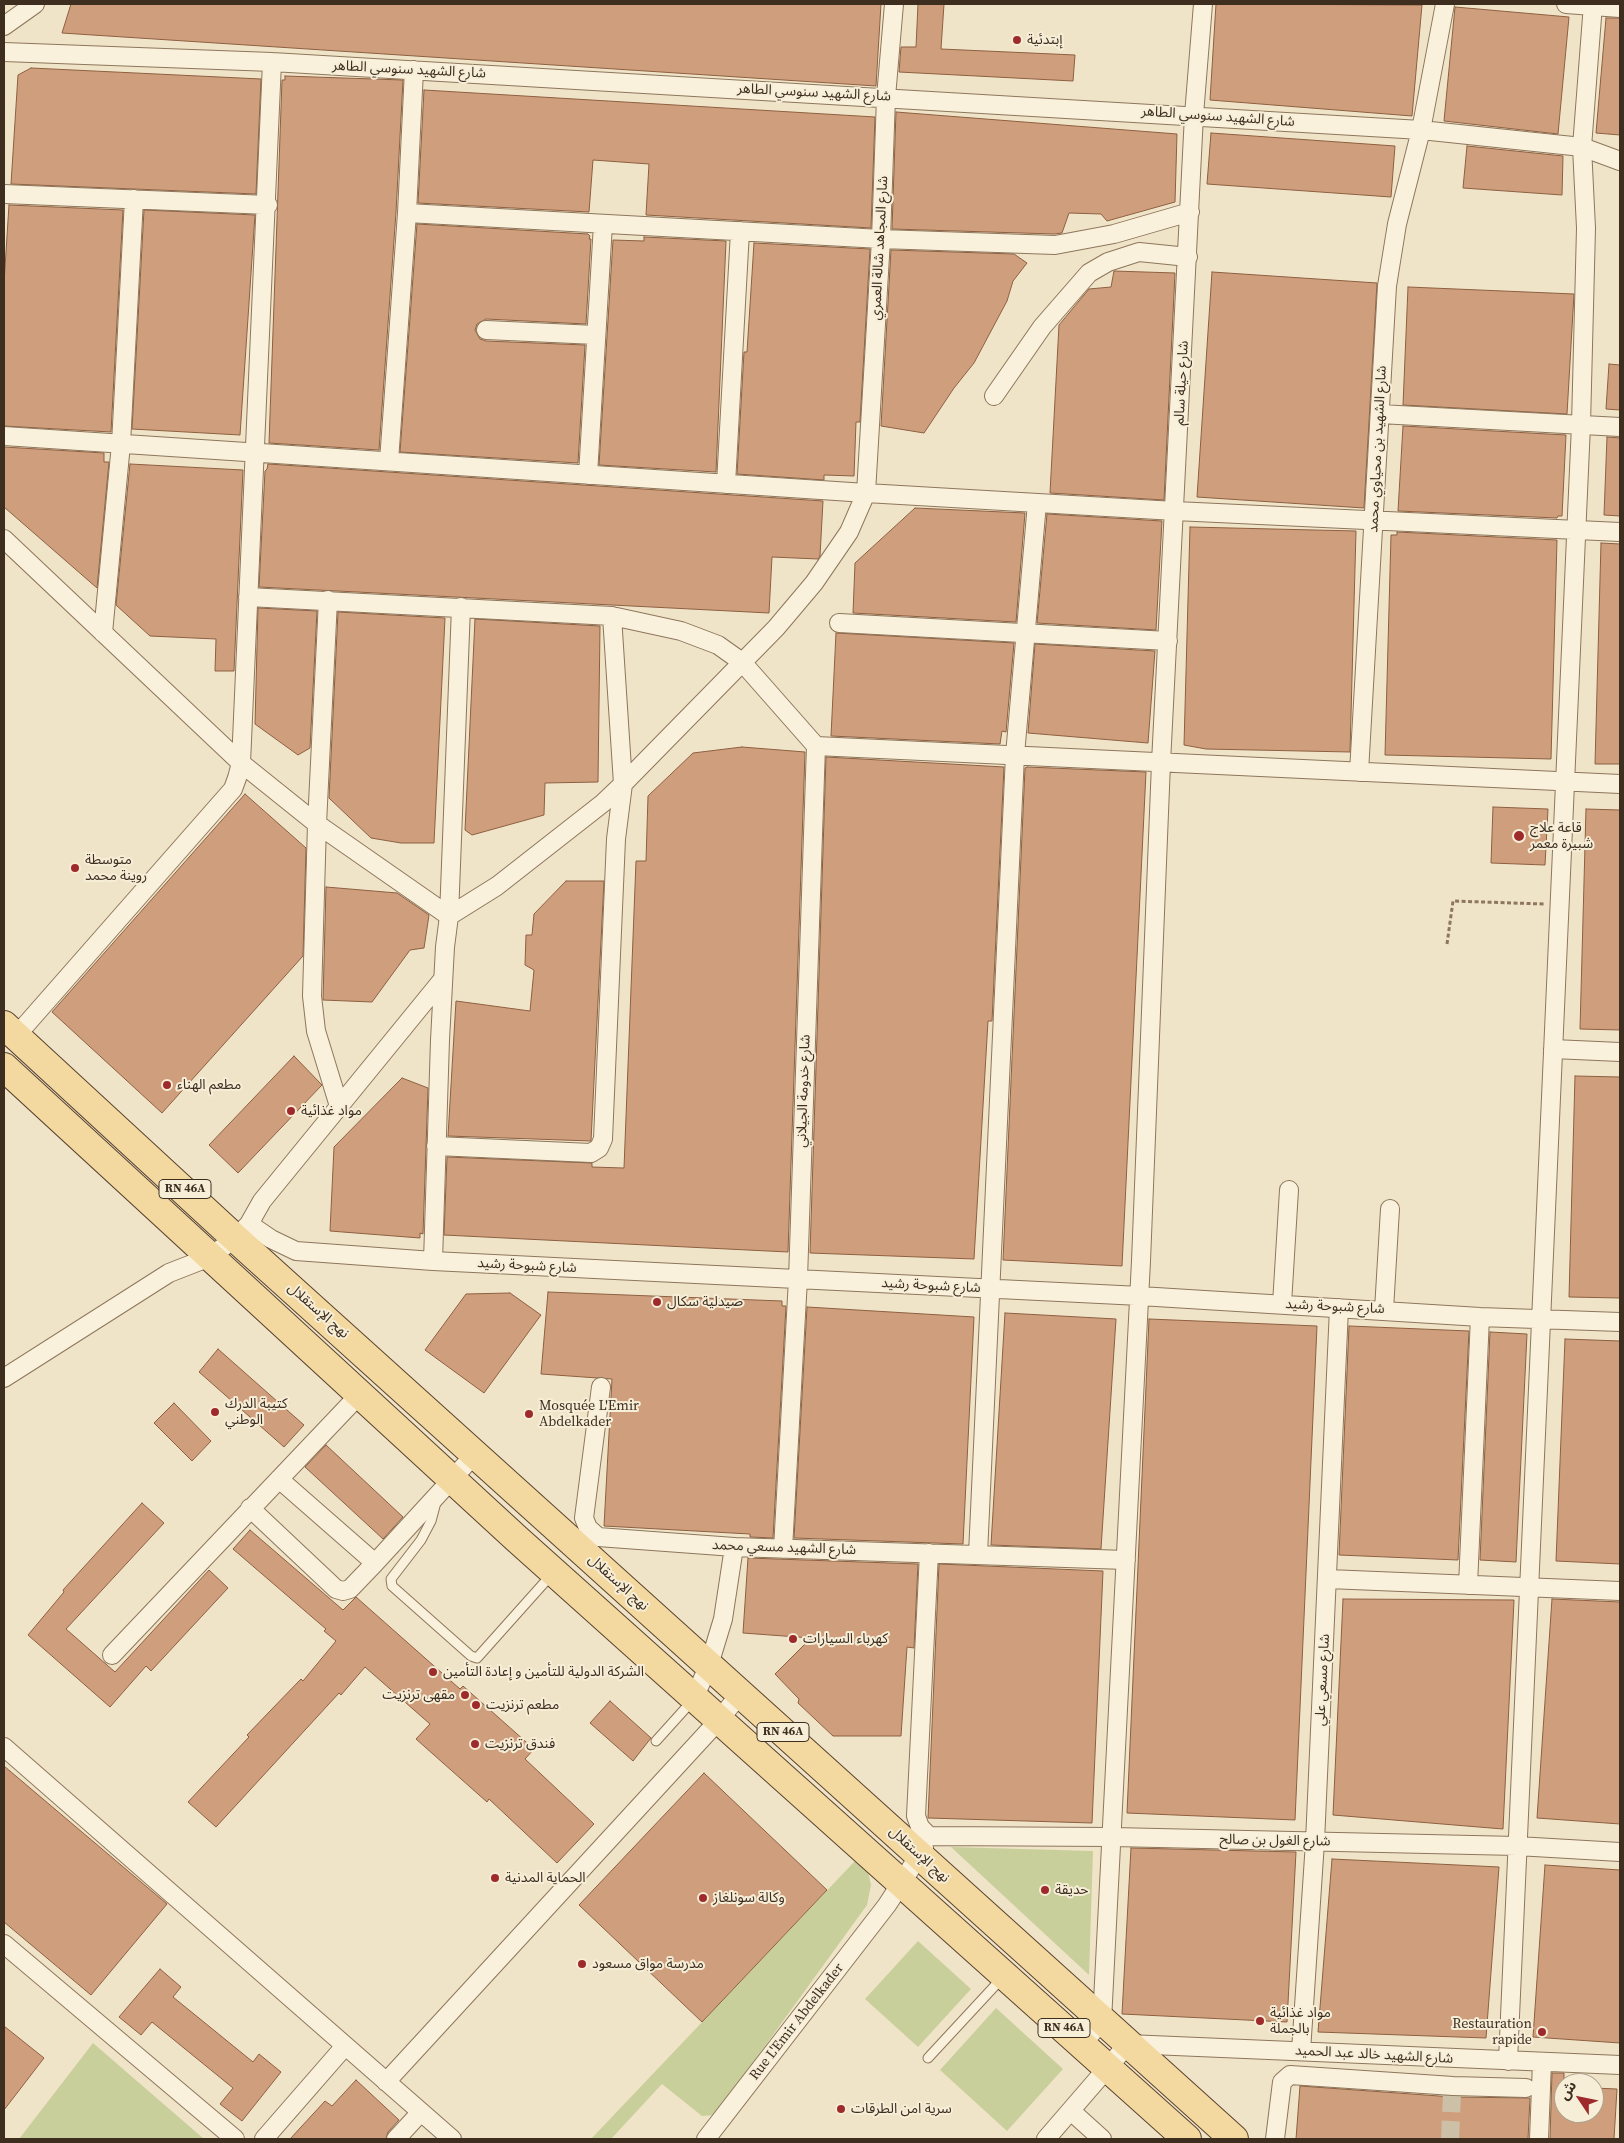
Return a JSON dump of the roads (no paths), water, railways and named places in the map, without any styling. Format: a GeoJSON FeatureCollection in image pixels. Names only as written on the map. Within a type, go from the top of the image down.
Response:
{"type":"FeatureCollection","features":[{"type":"Feature","properties":{"kind":"main road","name":"نهج الإستقلال"},"geometry":{"type":"LineString","coordinates":[[10,1030],[242,1231],[476,1453],[740,1694],[925,1846],[1102,2021],[1234,2139]]}},
{"type":"Feature","properties":{"kind":"main road","name":"RN 46A"},"geometry":{"type":"LineString","coordinates":[[4,1067],[360,1394],[445,1487],[554,1572],[1187,2139]]}},
{"type":"Feature","properties":{"kind":"street"},"geometry":{"type":"LineString","coordinates":[[4,26],[35,4]]}},
{"type":"Feature","properties":{"kind":"street","name":"شارع المجاهد شالة العمري"},"geometry":{"type":"LineString","coordinates":[[866,493],[881,239],[886,97],[894,4]]}},
{"type":"Feature","properties":{"kind":"street","name":"شارع حيلة سالم"},"geometry":{"type":"LineString","coordinates":[[1102,2021],[1140,1296],[1161,763],[1189,252],[1194,115],[1203,4]]}},
{"type":"Feature","properties":{"kind":"street","name":"شارع الشهيد بن محياوي محمد"},"geometry":{"type":"LineString","coordinates":[[1359,772],[1387,286],[1397,224],[1421,130],[1445,4]]}},
{"type":"Feature","properties":{"kind":"street"},"geometry":{"type":"LineString","coordinates":[[1566,4],[1620,8]]}},
{"type":"Feature","properties":{"kind":"street"},"geometry":{"type":"LineString","coordinates":[[1508,2060],[1581,424],[1586,228],[1582,147],[1593,5]]}},
{"type":"Feature","properties":{"kind":"street","name":"شارع الشهيد سنوسي الطاهر"},"geometry":{"type":"LineString","coordinates":[[4,52],[272,62],[1194,115],[1421,130],[1582,147],[1620,161]]}},
{"type":"Feature","properties":{"kind":"street"},"geometry":{"type":"LineString","coordinates":[[10,1030],[233,789],[241,763],[253,452],[268,205],[272,62]]}},
{"type":"Feature","properties":{"kind":"street"},"geometry":{"type":"LineString","coordinates":[[389,462],[407,213],[414,70]]}},
{"type":"Feature","properties":{"kind":"street"},"geometry":{"type":"LineString","coordinates":[[4,194],[268,205]]}},
{"type":"Feature","properties":{"kind":"street"},"geometry":{"type":"LineString","coordinates":[[103,633],[122,444],[134,199]]}},
{"type":"Feature","properties":{"kind":"street"},"geometry":{"type":"LineString","coordinates":[[407,213],[881,239],[1055,245],[1114,234],[1190,213]]}},
{"type":"Feature","properties":{"kind":"street"},"geometry":{"type":"LineString","coordinates":[[588,475],[603,224]]}},
{"type":"Feature","properties":{"kind":"street"},"geometry":{"type":"LineString","coordinates":[[726,484],[740,231]]}},
{"type":"Feature","properties":{"kind":"street"},"geometry":{"type":"LineString","coordinates":[[994,396],[1042,327],[1089,273],[1108,262],[1139,252],[1189,252]]}},
{"type":"Feature","properties":{"kind":"street"},"geometry":{"type":"LineString","coordinates":[[486,330],[596,335]]}},
{"type":"Feature","properties":{"kind":"street"},"geometry":{"type":"LineString","coordinates":[[1380,414],[1620,427]]}},
{"type":"Feature","properties":{"kind":"street"},"geometry":{"type":"LineString","coordinates":[[4,436],[866,493],[1175,511],[1620,532]]}},
{"type":"Feature","properties":{"kind":"street"},"geometry":{"type":"LineString","coordinates":[[449,916],[497,886],[603,803],[623,784],[776,628],[814,583],[849,532],[866,493]]}},
{"type":"Feature","properties":{"kind":"street"},"geometry":{"type":"LineString","coordinates":[[978,1554],[1015,755],[1037,503]]}},
{"type":"Feature","properties":{"kind":"street"},"geometry":{"type":"LineString","coordinates":[[4,539],[241,763],[317,824],[449,916]]}},
{"type":"Feature","properties":{"kind":"street"},"geometry":{"type":"LineString","coordinates":[[248,596],[612,616],[680,631],[718,645],[742,662],[816,746],[1620,784]]}},
{"type":"Feature","properties":{"kind":"street"},"geometry":{"type":"LineString","coordinates":[[328,600],[317,824],[312,996],[316,1032],[339,1106]]}},
{"type":"Feature","properties":{"kind":"street"},"geometry":{"type":"LineString","coordinates":[[433,1261],[443,979],[449,916],[461,607]]}},
{"type":"Feature","properties":{"kind":"street"},"geometry":{"type":"LineString","coordinates":[[436,1146],[592,1152],[599,1148],[603,1139],[616,839],[623,784],[612,616]]}},
{"type":"Feature","properties":{"kind":"street"},"geometry":{"type":"LineString","coordinates":[[839,623],[1168,641]]}},
{"type":"Feature","properties":{"kind":"street","name":"شارع خدومة الجيلاني"},"geometry":{"type":"LineString","coordinates":[[783,1549],[798,1279],[816,746]]}},
{"type":"Feature","properties":{"kind":"street"},"geometry":{"type":"LineString","coordinates":[[4,1378],[169,1273],[210,1256],[242,1231],[262,1201],[443,979]]}},
{"type":"Feature","properties":{"kind":"street"},"geometry":{"type":"LineString","coordinates":[[1553,1049],[1620,1052]]}},
{"type":"Feature","properties":{"kind":"street"},"geometry":{"type":"LineString","coordinates":[[1282,1304],[1288,1190]]}},
{"type":"Feature","properties":{"kind":"street"},"geometry":{"type":"LineString","coordinates":[[1384,1310],[1390,1209]]}},
{"type":"Feature","properties":{"kind":"street","name":"شارع شبوحة رشيد"},"geometry":{"type":"LineString","coordinates":[[242,1231],[271,1239],[296,1251],[433,1261],[1140,1296],[1480,1317],[1620,1322]]}},
{"type":"Feature","properties":{"kind":"street","name":"شارع مسعي علي"},"geometry":{"type":"LineString","coordinates":[[1301,2051],[1315,1842],[1339,1308]]}},
{"type":"Feature","properties":{"kind":"street"},"geometry":{"type":"LineString","coordinates":[[1468,1585],[1480,1317]]}},
{"type":"Feature","properties":{"kind":"street","name":"شارع الشهيد مسعي محمد"},"geometry":{"type":"LineString","coordinates":[[601,1386],[584,1518],[588,1528],[598,1537],[734,1548],[1126,1560]]}},
{"type":"Feature","properties":{"kind":"street"},"geometry":{"type":"LineString","coordinates":[[112,1655],[360,1394]]}},
{"type":"Feature","properties":{"kind":"street"},"geometry":{"type":"LineString","coordinates":[[250,1508],[336,1589],[342,1591],[350,1589],[375,1564],[476,1453]]}},
{"type":"Feature","properties":{"kind":"street"},"geometry":{"type":"LineString","coordinates":[[279,1478],[375,1564]]}},
{"type":"Feature","properties":{"kind":"street"},"geometry":{"type":"LineString","coordinates":[[694,1698],[709,1665],[723,1619],[734,1548]]}},
{"type":"Feature","properties":{"kind":"street"},"geometry":{"type":"LineString","coordinates":[[925,1846],[916,1816],[929,1553]]}},
{"type":"Feature","properties":{"kind":"street"},"geometry":{"type":"LineString","coordinates":[[1328,1579],[1620,1590]]}},
{"type":"Feature","properties":{"kind":"street"},"geometry":{"type":"LineString","coordinates":[[386,2082],[719,1720],[740,1694]]}},
{"type":"Feature","properties":{"kind":"street"},"geometry":{"type":"LineString","coordinates":[[4,1747],[452,2139]]}},
{"type":"Feature","properties":{"kind":"street","name":"شارع الغول بن صالح"},"geometry":{"type":"LineString","coordinates":[[925,1846],[1113,1837],[1517,1846],[1620,1852]]}},
{"type":"Feature","properties":{"kind":"street","name":"Rue L'Emir Abdelkader"},"geometry":{"type":"LineString","coordinates":[[706,2139],[887,1905],[925,1846]]}},
{"type":"Feature","properties":{"kind":"street"},"geometry":{"type":"LineString","coordinates":[[4,1944],[235,2139]]}},
{"type":"Feature","properties":{"kind":"street"},"geometry":{"type":"LineString","coordinates":[[1082,2044],[1102,2021]]}},
{"type":"Feature","properties":{"kind":"street"},"geometry":{"type":"LineString","coordinates":[[1046,2139],[1128,2044]]}},
{"type":"Feature","properties":{"kind":"street","name":"شارع الشهيد خالد عبد الحميد"},"geometry":{"type":"LineString","coordinates":[[1128,2044],[1620,2066]]}},
{"type":"Feature","properties":{"kind":"street"},"geometry":{"type":"LineString","coordinates":[[264,2139],[345,2046]]}},
{"type":"Feature","properties":{"kind":"street"},"geometry":{"type":"LineString","coordinates":[[1539,2139],[1542,2062]]}},
{"type":"Feature","properties":{"kind":"street"},"geometry":{"type":"LineString","coordinates":[[1275,2139],[1282,2082],[1290,2075],[1452,2090],[1526,2088]]}},
{"type":"Feature","properties":{"kind":"street"},"geometry":{"type":"LineString","coordinates":[[1071,2110],[1102,2139]]}},
{"type":"Feature","properties":{"kind":"street"},"geometry":{"type":"LineString","coordinates":[[396,2139],[421,2112]]}},
{"type":"Feature","properties":{"kind":"lane"},"geometry":{"type":"LineString","coordinates":[[445,1487],[425,1533],[392,1579],[392,1586],[471,1656],[477,1658],[554,1572]]}},
{"type":"Feature","properties":{"kind":"lane"},"geometry":{"type":"LineString","coordinates":[[656,1741],[694,1698]]}},
{"type":"Feature","properties":{"kind":"lane"},"geometry":{"type":"LineString","coordinates":[[928,2058],[1004,1975]]}},
{"type":"Feature","properties":{"kind":"tunnel"},"geometry":{"type":"LineString","coordinates":[[1450,2139],[1452,2094]]}},
{"type":"Feature","properties":{"kind":"place","name":"إبتدئية"},"geometry":{"type":"Point","coordinates":[1017,40]}},
{"type":"Feature","properties":{"kind":"place","name":"قاعة علاج شبيرة معمر"},"geometry":{"type":"Point","coordinates":[1519,836]}},
{"type":"Feature","properties":{"kind":"place","name":"متوسطة روينة محمد"},"geometry":{"type":"Point","coordinates":[75,868]}},
{"type":"Feature","properties":{"kind":"place","name":"مطعم الهناء"},"geometry":{"type":"Point","coordinates":[167,1085]}},
{"type":"Feature","properties":{"kind":"place","name":"مواد غذائية"},"geometry":{"type":"Point","coordinates":[291,1111]}},
{"type":"Feature","properties":{"kind":"place","name":"صيدلية سكال"},"geometry":{"type":"Point","coordinates":[657,1302]}},
{"type":"Feature","properties":{"kind":"place","name":"كتيبة الدرك الوطني"},"geometry":{"type":"Point","coordinates":[215,1412]}},
{"type":"Feature","properties":{"kind":"place","name":"Mosquée L'Emir Abdelkader"},"geometry":{"type":"Point","coordinates":[529,1414]}},
{"type":"Feature","properties":{"kind":"place","name":"كهرباء السيارات"},"geometry":{"type":"Point","coordinates":[793,1639]}},
{"type":"Feature","properties":{"kind":"place","name":"الشركة الدولية للتأمين و إعادة التأمين"},"geometry":{"type":"Point","coordinates":[433,1672]}},
{"type":"Feature","properties":{"kind":"place","name":"مقهى ترنزيت"},"geometry":{"type":"Point","coordinates":[465,1695]}},
{"type":"Feature","properties":{"kind":"place","name":"مطعم ترنزيت"},"geometry":{"type":"Point","coordinates":[476,1705]}},
{"type":"Feature","properties":{"kind":"place","name":"فندق ترنزيت"},"geometry":{"type":"Point","coordinates":[475,1744]}},
{"type":"Feature","properties":{"kind":"place","name":"الحماية المدنية"},"geometry":{"type":"Point","coordinates":[495,1878]}},
{"type":"Feature","properties":{"kind":"place","name":"حديقة"},"geometry":{"type":"Point","coordinates":[1045,1890]}},
{"type":"Feature","properties":{"kind":"place","name":"وكالة سونلغاز"},"geometry":{"type":"Point","coordinates":[703,1898]}},
{"type":"Feature","properties":{"kind":"place","name":"مدرسة مواق مسعود"},"geometry":{"type":"Point","coordinates":[582,1964]}},
{"type":"Feature","properties":{"kind":"place","name":"مواد غذائية بالجملة"},"geometry":{"type":"Point","coordinates":[1260,2021]}},
{"type":"Feature","properties":{"kind":"place","name":"Restauration rapide"},"geometry":{"type":"Point","coordinates":[1542,2032]}},
{"type":"Feature","properties":{"kind":"place","name":"سرية امن الطرقات"},"geometry":{"type":"Point","coordinates":[841,2109]}}]}
